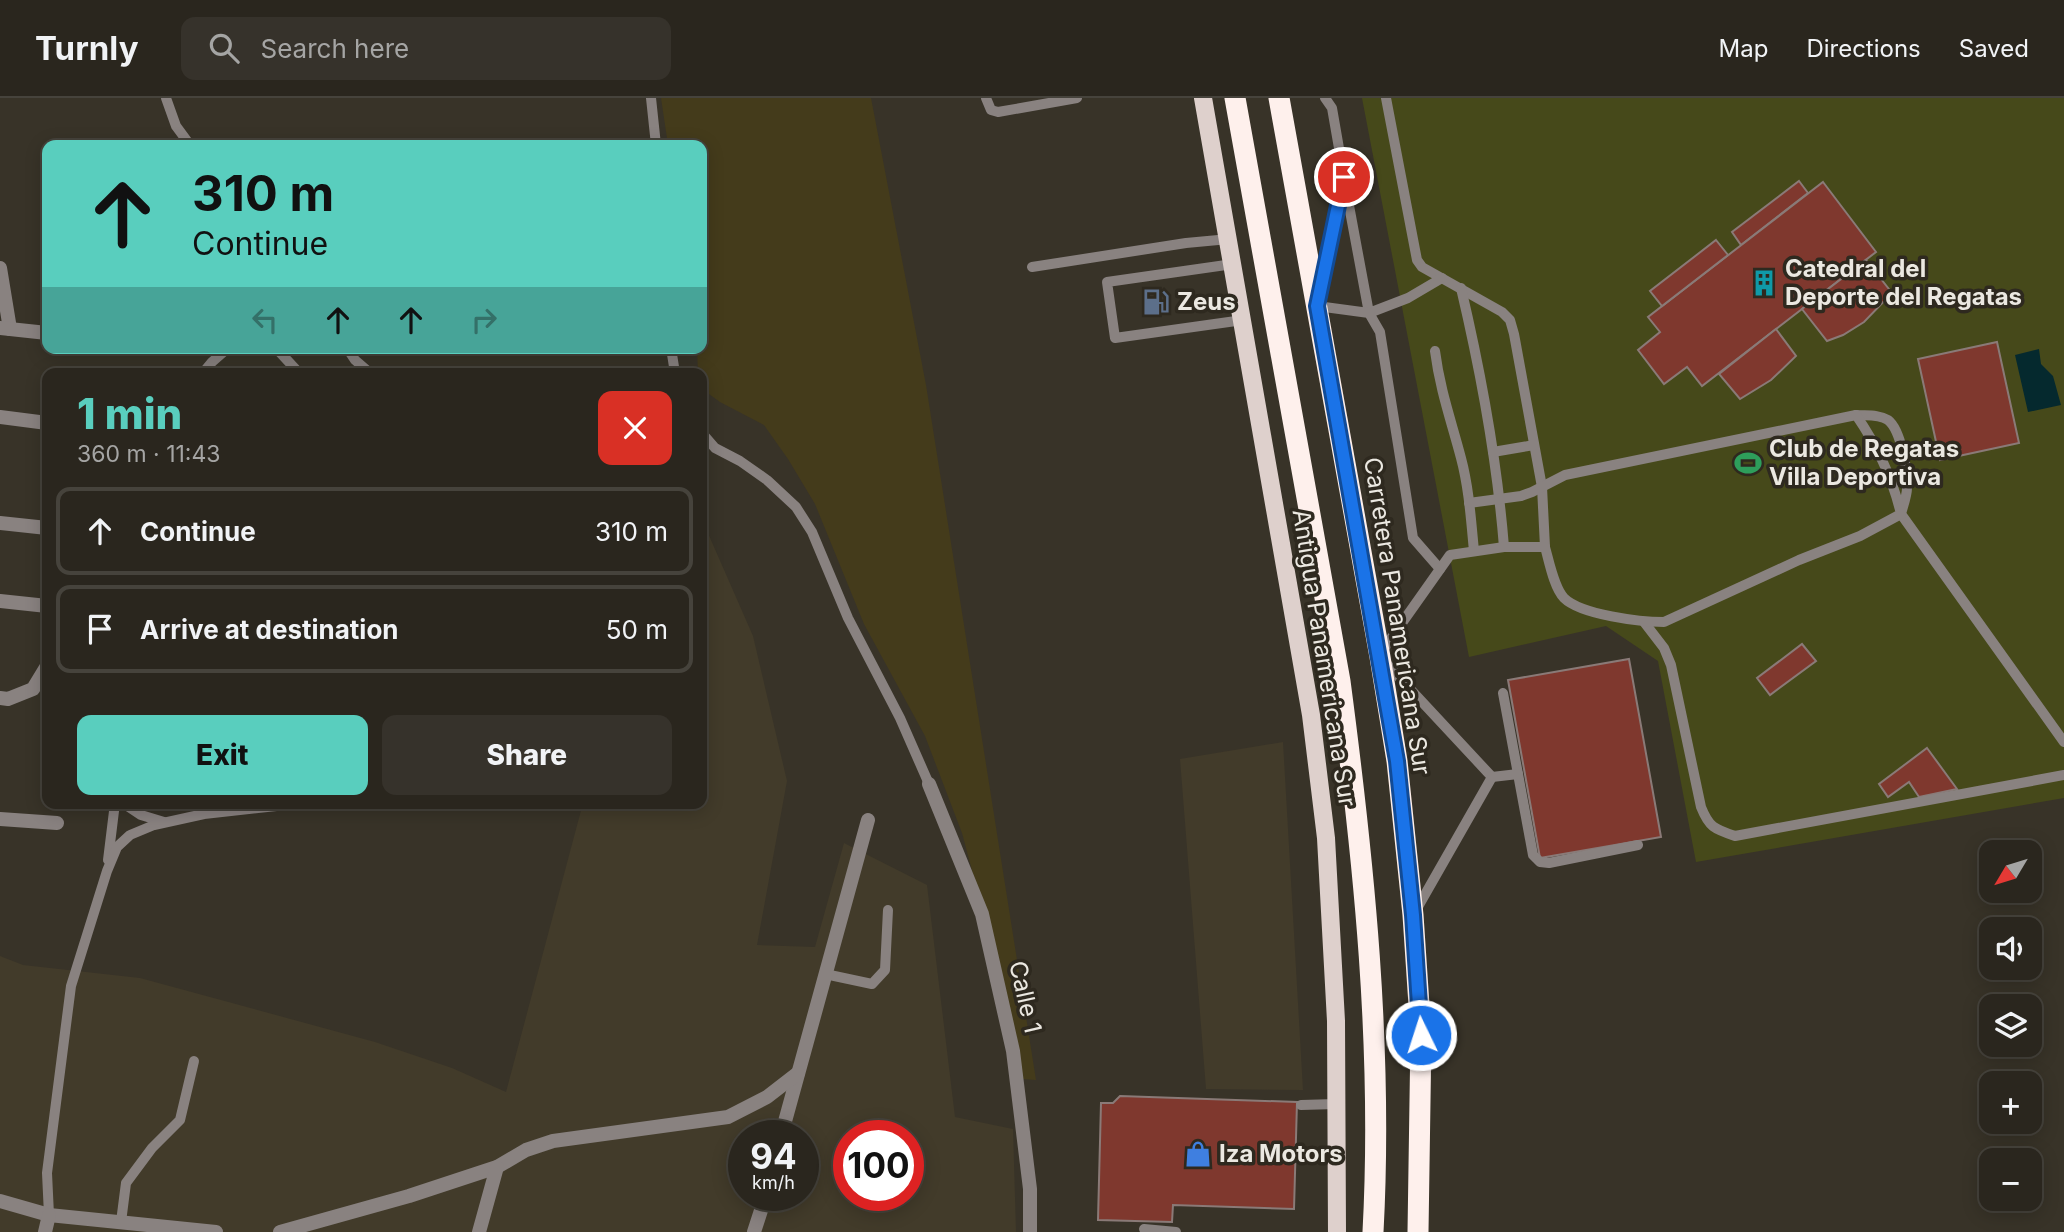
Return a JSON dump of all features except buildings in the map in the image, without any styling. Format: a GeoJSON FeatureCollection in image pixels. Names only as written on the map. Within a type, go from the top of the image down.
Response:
{"type":"FeatureCollection","features":[{"type":"Feature","properties":{"kind":"highway"},"geometry":{"type":"LineString","coordinates":[[1235,98],[1340,681],[1352,773],[1367,918],[1374,1056],[1373,1232]]}},
{"type":"Feature","properties":{"kind":"highway","name":"Carretera Panamericana Sur"},"geometry":{"type":"LineString","coordinates":[[1279,98],[1397,761],[1413,915],[1421,1035],[1418,1232]]}},
{"type":"Feature","properties":{"kind":"main road","name":"Antigua Panamericana Sur"},"geometry":{"type":"LineString","coordinates":[[1203,98],[1311,715],[1326,838],[1336,1021],[1337,1232]]}},
{"type":"Feature","properties":{"kind":"street"},"geometry":{"type":"LineString","coordinates":[[0,268],[5,329],[42,332]]}},
{"type":"Feature","properties":{"kind":"street"},"geometry":{"type":"LineString","coordinates":[[0,417],[42,422]]}},
{"type":"Feature","properties":{"kind":"street"},"geometry":{"type":"LineString","coordinates":[[0,523],[42,527]]}},
{"type":"Feature","properties":{"kind":"street"},"geometry":{"type":"LineString","coordinates":[[0,601],[42,605]]}},
{"type":"Feature","properties":{"kind":"street"},"geometry":{"type":"LineString","coordinates":[[0,698],[8,699],[33,689],[42,674]]}},
{"type":"Feature","properties":{"kind":"street","name":"Calle 1"},"geometry":{"type":"LineString","coordinates":[[929,783],[982,914],[1011,1038],[1030,1189],[1030,1232]]}},
{"type":"Feature","properties":{"kind":"street"},"geometry":{"type":"LineString","coordinates":[[0,819],[57,823]]}},
{"type":"Feature","properties":{"kind":"street"},"geometry":{"type":"LineString","coordinates":[[785,1120],[868,820]]}},
{"type":"Feature","properties":{"kind":"street"},"geometry":{"type":"LineString","coordinates":[[280,1232],[409,1196],[497,1167],[526,1150],[553,1141],[728,1117],[767,1097],[798,1073]]}},
{"type":"Feature","properties":{"kind":"street"},"geometry":{"type":"LineString","coordinates":[[479,1232],[497,1167]]}},
{"type":"Feature","properties":{"kind":"street"},"geometry":{"type":"LineString","coordinates":[[0,1201],[49,1215],[216,1232]]}},
{"type":"Feature","properties":{"kind":"street"},"geometry":{"type":"LineString","coordinates":[[754,1232],[762,1211]]}},
{"type":"Feature","properties":{"kind":"street"},"geometry":{"type":"LineString","coordinates":[[45,1232],[49,1215]]}},
{"type":"Feature","properties":{"kind":"lane"},"geometry":{"type":"LineString","coordinates":[[166,98],[176,126],[186,140]]}},
{"type":"Feature","properties":{"kind":"lane"},"geometry":{"type":"LineString","coordinates":[[651,98],[655,140]]}},
{"type":"Feature","properties":{"kind":"lane"},"geometry":{"type":"LineString","coordinates":[[986,98],[991,110],[998,112],[1077,98]]}},
{"type":"Feature","properties":{"kind":"lane"},"geometry":{"type":"LineString","coordinates":[[1325,98],[1332,108],[1369,313],[1380,332],[1413,538],[1440,569]]}},
{"type":"Feature","properties":{"kind":"lane"},"geometry":{"type":"LineString","coordinates":[[1386,98],[1417,260],[1422,267],[1503,312],[1510,320],[1542,487],[1545,547],[1556,584],[1564,598],[1580,607],[1614,617],[1664,622],[1799,560],[1860,536],[1901,514],[1908,490],[1898,433],[1889,421],[1878,416],[1856,415],[1565,475],[1542,487],[1521,496],[1469,503]]}},
{"type":"Feature","properties":{"kind":"lane"},"geometry":{"type":"LineString","coordinates":[[1344,177],[1317,306],[1369,313],[1408,298],[1442,278]]}},
{"type":"Feature","properties":{"kind":"lane"},"geometry":{"type":"LineString","coordinates":[[1032,267],[1185,243],[1229,239]]}},
{"type":"Feature","properties":{"kind":"lane"},"geometry":{"type":"LineString","coordinates":[[1233,264],[1107,282],[1115,338],[1243,320]]}},
{"type":"Feature","properties":{"kind":"lane"},"geometry":{"type":"LineString","coordinates":[[1461,288],[1478,359],[1500,499],[1504,547]]}},
{"type":"Feature","properties":{"kind":"lane"},"geometry":{"type":"LineString","coordinates":[[1435,351],[1443,398],[1462,460],[1474,551]]}},
{"type":"Feature","properties":{"kind":"lane"},"geometry":{"type":"LineString","coordinates":[[207,368],[221,354]]}},
{"type":"Feature","properties":{"kind":"lane"},"geometry":{"type":"LineString","coordinates":[[282,354],[294,368]]}},
{"type":"Feature","properties":{"kind":"lane"},"geometry":{"type":"LineString","coordinates":[[351,354],[364,368]]}},
{"type":"Feature","properties":{"kind":"lane"},"geometry":{"type":"LineString","coordinates":[[1856,415],[1865,428],[1897,496],[1901,514],[2064,742]]}},
{"type":"Feature","properties":{"kind":"lane"},"geometry":{"type":"LineString","coordinates":[[707,439],[715,448],[767,480],[802,516],[812,533],[848,618],[900,718],[929,783]]}},
{"type":"Feature","properties":{"kind":"lane"},"geometry":{"type":"LineString","coordinates":[[1493,452],[1534,445]]}},
{"type":"Feature","properties":{"kind":"lane"},"geometry":{"type":"LineString","coordinates":[[707,449],[715,448]]}},
{"type":"Feature","properties":{"kind":"lane"},"geometry":{"type":"LineString","coordinates":[[1492,777],[1380,656],[1450,555],[1504,547],[1545,547]]}},
{"type":"Feature","properties":{"kind":"lane"},"geometry":{"type":"LineString","coordinates":[[1644,622],[1664,648],[1671,665],[1701,807],[1714,828],[1735,836],[2064,775]]}},
{"type":"Feature","properties":{"kind":"lane"},"geometry":{"type":"LineString","coordinates":[[1503,694],[1533,855],[1540,862],[1549,863],[1638,845]]}},
{"type":"Feature","properties":{"kind":"lane"},"geometry":{"type":"LineString","coordinates":[[1492,777],[1518,774]]}},
{"type":"Feature","properties":{"kind":"lane"},"geometry":{"type":"LineString","coordinates":[[1413,915],[1492,777]]}},
{"type":"Feature","properties":{"kind":"lane"},"geometry":{"type":"LineString","coordinates":[[107,871],[114,809]]}},
{"type":"Feature","properties":{"kind":"lane"},"geometry":{"type":"LineString","coordinates":[[132,809],[141,815],[165,822]]}},
{"type":"Feature","properties":{"kind":"lane"},"geometry":{"type":"LineString","coordinates":[[49,1215],[47,1173],[71,986],[117,847],[130,835],[165,822],[249,809]]}},
{"type":"Feature","properties":{"kind":"lane"},"geometry":{"type":"LineString","coordinates":[[825,974],[872,984],[878,978],[885,970],[888,910]]}},
{"type":"Feature","properties":{"kind":"lane"},"geometry":{"type":"LineString","coordinates":[[121,1222],[127,1183],[152,1148],[180,1120],[194,1061]]}},
{"type":"Feature","properties":{"kind":"lane"},"geometry":{"type":"LineString","coordinates":[[1301,1105],[1336,1104]]}},
{"type":"Feature","properties":{"kind":"lane"},"geometry":{"type":"LineString","coordinates":[[1144,1229],[1176,1232]]}},
{"type":"Feature","properties":{"kind":"shaded area"},"geometry":{"type":"Polygon","coordinates":[[[707,531],[753,636],[787,781],[757,945],[815,947],[844,843],[927,885],[955,1117],[1013,1129],[1016,1232],[0,1232],[0,956],[23,965],[140,978],[375,1042],[452,1068],[506,1092],[581,809],[707,809],[707,531]]]}},
{"type":"Feature","properties":{"kind":"shaded area"},"geometry":{"type":"Polygon","coordinates":[[[1283,742],[1303,1090],[1206,1089],[1180,759],[1283,742]]]}},
{"type":"Feature","properties":{"kind":"green space","name":"Club de Regatas Villa Deportiva"},"geometry":{"type":"Polygon","coordinates":[[[1362,98],[2064,98],[2064,798],[1696,862],[1658,661],[1606,626],[1469,657],[1362,98]]]}},
{"type":"Feature","properties":{"kind":"sand"},"geometry":{"type":"Polygon","coordinates":[[[661,98],[871,98],[926,385],[1036,1080],[1022,1079],[1013,1023],[962,833],[925,736],[864,624],[815,504],[764,425],[707,393],[707,368],[698,368],[697,354],[707,354],[707,140],[667,140],[661,98]]]}},
{"type":"Feature","properties":{"kind":"water"},"geometry":{"type":"Polygon","coordinates":[[[2039,349],[2041,364],[2053,376],[2061,405],[2028,412],[2015,355],[2039,349]]]}},
{"type":"Feature","properties":{"kind":"place","name":"Catedral del Deporte del Regatas"},"geometry":{"type":"Point","coordinates":[1764,283]}},
{"type":"Feature","properties":{"kind":"place","name":"Zeus"},"geometry":{"type":"Point","coordinates":[1156,302]}},
{"type":"Feature","properties":{"kind":"place","name":"Club de Regatas Villa Deportiva"},"geometry":{"type":"Point","coordinates":[1748,463]}},
{"type":"Feature","properties":{"kind":"place","name":"Iza Motors"},"geometry":{"type":"Point","coordinates":[1198,1154]}},
{"type":"Feature","properties":{"kind":"route"},"geometry":{"type":"LineString","coordinates":[[1344,177],[1317,306],[1397,761],[1413,915],[1421,1035]]}}]}
